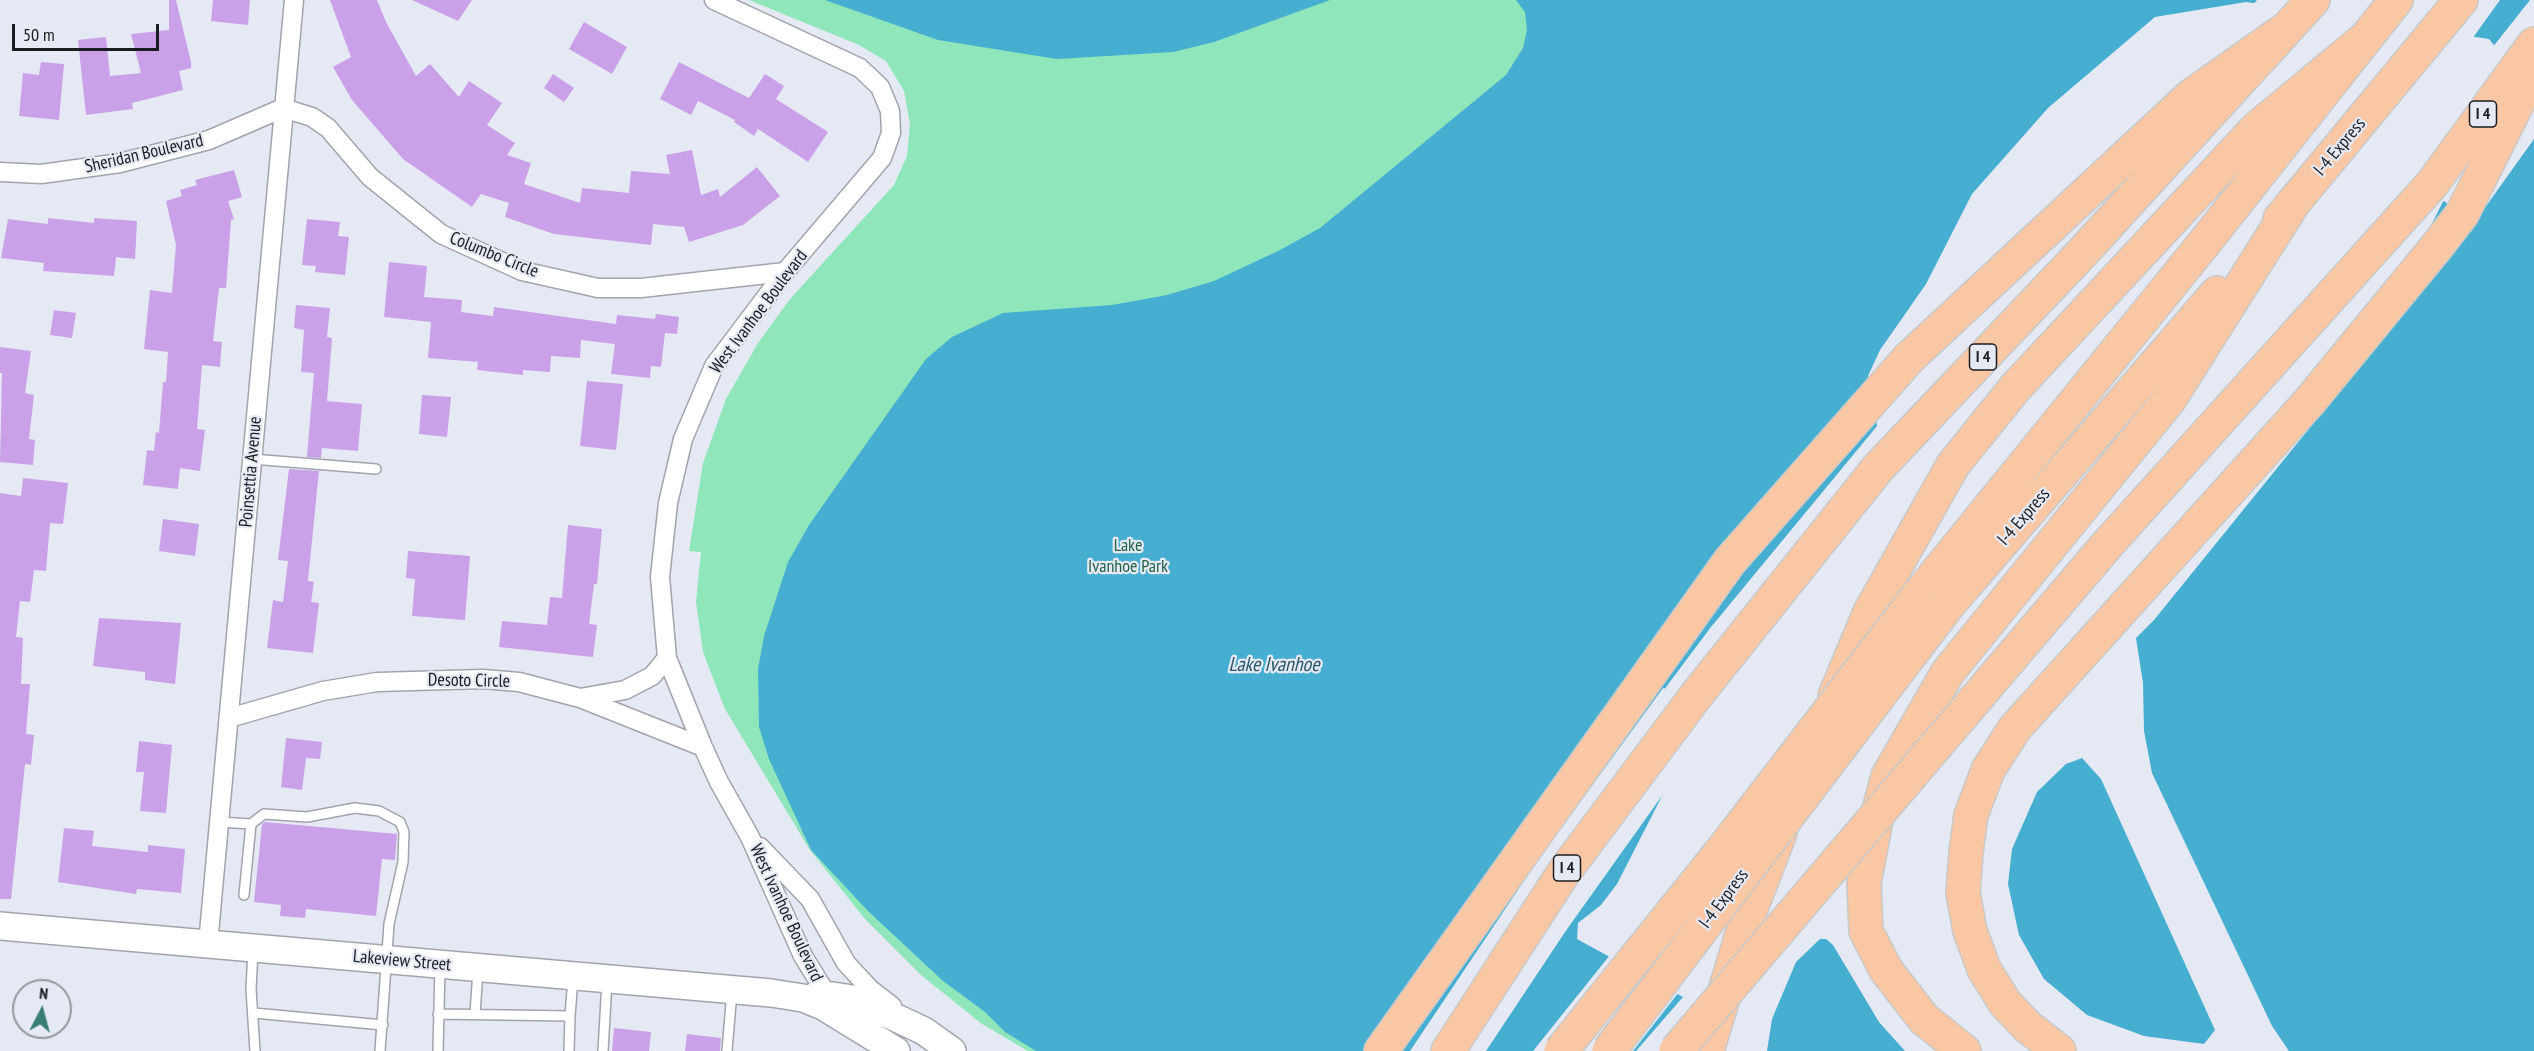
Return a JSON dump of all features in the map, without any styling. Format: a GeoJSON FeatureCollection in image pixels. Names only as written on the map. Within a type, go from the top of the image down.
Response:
{"type":"FeatureCollection","features":[{"type":"Feature","properties":{"kind":"highway","name":"I 4"},"geometry":{"type":"LineString","coordinates":[[1448,1051],[1564,872],[1698,693],[1878,468],[2082,253],[2313,0]]}},
{"type":"Feature","properties":{"kind":"highway","name":"I-4 Express"},"geometry":{"type":"LineString","coordinates":[[1561,1051],[1724,848],[1917,597],[2205,242],[2396,0]]}},
{"type":"Feature","properties":{"kind":"highway","name":"I-4 Express"},"geometry":{"type":"LineString","coordinates":[[1609,1051],[1948,605],[2294,202],[2461,0]]}},
{"type":"Feature","properties":{"kind":"highway"},"geometry":{"type":"LineString","coordinates":[[1381,1051],[1730,561],[1909,358],[2191,96],[2283,31]]}},
{"type":"Feature","properties":{"kind":"highway"},"geometry":{"type":"LineString","coordinates":[[1707,1051],[1746,921],[1870,612],[1953,465],[2015,388],[2257,128],[2362,41]]}},
{"type":"Feature","properties":{"kind":"highway","name":"I 4"},"geometry":{"type":"LineString","coordinates":[[1676,1051],[2106,546],[2432,184],[2534,44]]}},
{"type":"Feature","properties":{"kind":"highway"},"geometry":{"type":"LineString","coordinates":[[2059,1051],[2028,1027],[2005,1003],[1984,969],[1970,931],[1963,893],[1966,852],[1971,815],[1988,770],[2015,728],[2309,402],[2438,246],[2462,214],[2534,69]]}},
{"type":"Feature","properties":{"kind":"highway"},"geometry":{"type":"LineString","coordinates":[[1964,1051],[1924,1019],[1886,970],[1866,931],[1864,883],[1875,825],[1888,776],[1948,672],[2169,400],[2294,202]]}},
{"type":"Feature","properties":{"kind":"street","name":"Poinsettia Avenue"},"geometry":{"type":"LineString","coordinates":[[208,944],[294,0]]}},
{"type":"Feature","properties":{"kind":"street","name":"West Ivanhoe Boulevard"},"geometry":{"type":"LineString","coordinates":[[714,0],[860,68],[880,87],[890,111],[891,133],[882,158],[785,273],[714,366],[683,439],[668,503],[660,577],[667,658],[703,747],[719,782],[750,837],[803,956],[814,997]]}},
{"type":"Feature","properties":{"kind":"street","name":"Sheridan Boulevard"},"geometry":{"type":"LineString","coordinates":[[0,172],[41,174],[120,163],[209,140],[283,108]]}},
{"type":"Feature","properties":{"kind":"street","name":"Columbo Circle"},"geometry":{"type":"LineString","coordinates":[[283,108],[312,117],[328,128],[370,177],[441,234],[522,271],[598,288],[785,273]]}},
{"type":"Feature","properties":{"kind":"street"},"geometry":{"type":"LineString","coordinates":[[580,698],[625,690],[652,676],[667,658]]}},
{"type":"Feature","properties":{"kind":"street","name":"Desoto Circle"},"geometry":{"type":"LineString","coordinates":[[229,718],[323,691],[377,682],[483,679],[519,682],[580,698],[703,747]]}},
{"type":"Feature","properties":{"kind":"street","name":"West Ivanhoe Boulevard"},"geometry":{"type":"LineString","coordinates":[[750,837],[810,899],[846,963],[870,990],[924,1030]]}},
{"type":"Feature","properties":{"kind":"street","name":"Lakeview Street"},"geometry":{"type":"LineString","coordinates":[[0,926],[853,999],[924,1030],[952,1051]]}},
{"type":"Feature","properties":{"kind":"street","name":"Lakeview Street"},"geometry":{"type":"LineString","coordinates":[[814,997],[896,1051]]}},
{"type":"Feature","properties":{"kind":"lane"},"geometry":{"type":"LineString","coordinates":[[252,459],[376,470]]}},
{"type":"Feature","properties":{"kind":"lane"},"geometry":{"type":"LineString","coordinates":[[219,822],[250,824],[264,814],[307,817],[355,808],[380,811],[400,822],[404,832],[403,862],[389,924],[380,1051]]}},
{"type":"Feature","properties":{"kind":"lane"},"geometry":{"type":"LineString","coordinates":[[244,895],[250,824]]}},
{"type":"Feature","properties":{"kind":"lane"},"geometry":{"type":"LineString","coordinates":[[253,948],[251,989],[255,1051]]}},
{"type":"Feature","properties":{"kind":"lane"},"geometry":{"type":"LineString","coordinates":[[438,1051],[440,964]]}},
{"type":"Feature","properties":{"kind":"lane"},"geometry":{"type":"LineString","coordinates":[[475,1014],[478,968]]}},
{"type":"Feature","properties":{"kind":"lane"},"geometry":{"type":"LineString","coordinates":[[569,1051],[573,976]]}},
{"type":"Feature","properties":{"kind":"lane"},"geometry":{"type":"LineString","coordinates":[[603,1051],[608,979]]}},
{"type":"Feature","properties":{"kind":"lane"},"geometry":{"type":"LineString","coordinates":[[727,1051],[732,990]]}},
{"type":"Feature","properties":{"kind":"lane"},"geometry":{"type":"LineString","coordinates":[[254,1013],[383,1025]]}},
{"type":"Feature","properties":{"kind":"lane"},"geometry":{"type":"LineString","coordinates":[[438,1014],[570,1016]]}},
{"type":"Feature","properties":{"kind":"green space","name":"Lake Ivanhoe"},"geometry":{"type":"Polygon","coordinates":[[[749,0],[2087,0],[1282,1051],[1028,1051],[982,1024],[921,975],[865,919],[810,850],[725,709],[703,652],[696,602],[701,552],[689,551],[703,463],[726,399],[758,343],[790,299],[894,185],[907,156],[910,124],[904,91],[886,61],[859,45],[749,0]]]}},
{"type":"Feature","properties":{"kind":"water"},"geometry":{"type":"Polygon","coordinates":[[[825,0],[1330,0],[1214,42],[1173,52],[1057,59],[938,40],[825,0]]]}},
{"type":"Feature","properties":{"kind":"water","name":"Lake Ivanhoe"},"geometry":{"type":"Polygon","coordinates":[[[1516,0],[2534,0],[2534,1051],[2289,1051],[2272,1026],[2152,773],[2144,731],[2143,683],[2136,638],[2154,620],[2312,425],[2368,351],[2484,120],[2498,50],[2489,39],[2246,2],[2155,17],[2048,108],[1972,194],[1926,284],[1880,350],[1868,376],[1877,426],[1711,627],[1666,687],[1658,719],[1653,766],[1662,796],[1617,884],[1601,905],[1578,923],[1577,939],[1683,997],[1636,1051],[1036,1051],[1005,1032],[985,1012],[943,981],[868,911],[811,850],[769,759],[759,727],[758,669],[764,636],[788,562],[809,525],[926,359],[952,337],[1003,313],[1112,305],[1167,295],[1214,281],[1320,228],[1506,75],[1523,48],[1527,30],[1525,12],[1516,0]]]}},
{"type":"Feature","properties":{"kind":"water"},"geometry":{"type":"Polygon","coordinates":[[[2082,758],[2101,779],[2215,1030],[2204,1044],[2144,1036],[2087,1015],[2044,979],[2019,935],[2008,884],[2012,849],[2037,792],[2066,764],[2082,758]]]}},
{"type":"Feature","properties":{"kind":"water"},"geometry":{"type":"Polygon","coordinates":[[[1820,939],[1826,939],[1833,945],[1879,1022],[1905,1051],[1767,1051],[1772,1019],[1796,962],[1820,939]]]}},
{"type":"Feature","properties":{"kind":"pier"},"geometry":{"type":"Polygon","coordinates":[[[2257,0],[2500,0],[2472,39],[2252,6],[2257,0]]]}},
{"type":"Feature","properties":{"kind":"pier"},"geometry":{"type":"Polygon","coordinates":[[[2530,0],[2534,0],[2534,139],[2474,223],[2394,326],[2291,445],[2451,206],[2442,200],[2481,119],[2493,73],[2495,51],[2492,48],[2530,0]]]}},
{"type":"Feature","properties":{"kind":"pier"},"geometry":{"type":"Polygon","coordinates":[[[1663,688],[1668,689],[1661,720],[1656,765],[1664,793],[1565,932],[1486,1051],[1410,1051],[1540,857],[1663,688]]]}},
{"type":"Feature","properties":{"kind":"pier"},"geometry":{"type":"Polygon","coordinates":[[[1610,955],[1679,992],[1633,1051],[1533,1051],[1610,955]]]}},
{"type":"Feature","properties":{"kind":"building"},"geometry":{"type":"Polygon","coordinates":[[[169,0],[176,0],[191,62],[191,68],[179,71],[183,90],[132,103],[133,109],[86,115],[78,40],[106,37],[110,76],[141,73],[131,34],[169,30],[169,0]]]}},
{"type":"Feature","properties":{"kind":"building"},"geometry":{"type":"Polygon","coordinates":[[[213,0],[250,0],[248,25],[211,21],[213,0]]]}},
{"type":"Feature","properties":{"kind":"building"},"geometry":{"type":"Polygon","coordinates":[[[330,0],[377,0],[386,22],[416,76],[430,64],[459,97],[469,81],[502,103],[487,125],[515,143],[507,155],[531,163],[524,184],[580,203],[582,188],[629,193],[631,171],[670,174],[666,155],[692,150],[701,195],[718,189],[720,197],[757,167],[780,196],[743,225],[689,242],[684,227],[653,224],[651,245],[554,234],[505,217],[509,203],[481,194],[472,207],[403,159],[352,100],[333,67],[351,57],[330,0]]]}},
{"type":"Feature","properties":{"kind":"building"},"geometry":{"type":"Polygon","coordinates":[[[412,0],[472,0],[458,21],[412,0]]]}},
{"type":"Feature","properties":{"kind":"building"},"geometry":{"type":"Polygon","coordinates":[[[584,22],[627,47],[612,74],[569,49],[584,22]]]}},
{"type":"Feature","properties":{"kind":"building"},"geometry":{"type":"Polygon","coordinates":[[[41,62],[64,64],[59,120],[19,116],[23,73],[39,75],[41,62]]]}},
{"type":"Feature","properties":{"kind":"building"},"geometry":{"type":"Polygon","coordinates":[[[679,62],[749,98],[765,74],[784,86],[776,99],[828,132],[808,162],[758,129],[754,136],[734,122],[735,120],[698,101],[691,115],[660,99],[679,62]]]}},
{"type":"Feature","properties":{"kind":"building"},"geometry":{"type":"Polygon","coordinates":[[[553,74],[574,88],[564,102],[544,88],[553,74]]]}},
{"type":"Feature","properties":{"kind":"building"},"geometry":{"type":"Polygon","coordinates":[[[234,170],[242,197],[228,201],[234,219],[231,220],[226,288],[219,288],[213,341],[222,342],[220,367],[202,365],[197,429],[205,430],[200,471],[180,468],[178,489],[143,485],[147,450],[154,451],[156,432],[159,433],[163,382],[166,382],[168,352],[144,349],[150,290],[172,293],[176,245],[166,201],[182,196],[180,190],[197,185],[195,180],[234,170]]]}},
{"type":"Feature","properties":{"kind":"building"},"geometry":{"type":"Polygon","coordinates":[[[48,218],[94,223],[94,218],[137,221],[135,259],[116,257],[114,276],[43,271],[44,263],[1,258],[8,219],[48,224],[48,218]]]}},
{"type":"Feature","properties":{"kind":"building"},"geometry":{"type":"Polygon","coordinates":[[[307,219],[340,222],[338,236],[349,237],[345,275],[315,272],[316,266],[302,265],[307,219]]]}},
{"type":"Feature","properties":{"kind":"building"},"geometry":{"type":"Polygon","coordinates":[[[389,262],[427,266],[424,297],[462,300],[461,312],[493,316],[494,307],[616,324],[617,315],[655,319],[656,314],[679,317],[677,334],[665,333],[661,367],[651,366],[650,378],[611,374],[615,344],[581,340],[580,358],[551,356],[550,372],[523,370],[523,375],[477,370],[478,362],[428,358],[431,322],[384,317],[389,262]]]}},
{"type":"Feature","properties":{"kind":"building"},"geometry":{"type":"Polygon","coordinates":[[[296,305],[330,308],[327,337],[332,338],[327,401],[362,404],[358,451],[322,448],[321,458],[307,457],[314,373],[301,372],[304,330],[294,328],[296,305]]]}},
{"type":"Feature","properties":{"kind":"building"},"geometry":{"type":"Polygon","coordinates":[[[54,310],[76,313],[72,338],[50,335],[54,310]]]}},
{"type":"Feature","properties":{"kind":"building"},"geometry":{"type":"Polygon","coordinates":[[[0,347],[31,351],[25,393],[34,395],[29,439],[35,440],[33,465],[0,462],[2,373],[0,373],[0,347]]]}},
{"type":"Feature","properties":{"kind":"building"},"geometry":{"type":"Polygon","coordinates":[[[587,381],[623,384],[616,450],[580,446],[587,381]]]}},
{"type":"Feature","properties":{"kind":"building"},"geometry":{"type":"Polygon","coordinates":[[[422,395],[451,397],[447,437],[419,434],[422,395]]]}},
{"type":"Feature","properties":{"kind":"building"},"geometry":{"type":"Polygon","coordinates":[[[289,469],[319,471],[308,581],[314,582],[311,602],[319,603],[313,653],[267,648],[273,600],[283,602],[288,561],[278,560],[289,469]]]}},
{"type":"Feature","properties":{"kind":"building"},"geometry":{"type":"Polygon","coordinates":[[[23,478],[68,483],[63,524],[50,523],[46,571],[34,570],[30,602],[20,601],[16,637],[23,638],[21,684],[30,684],[26,734],[34,735],[31,765],[25,764],[11,899],[0,899],[0,493],[21,496],[23,478]]]}},
{"type":"Feature","properties":{"kind":"building"},"geometry":{"type":"Polygon","coordinates":[[[163,519],[199,524],[195,556],[159,551],[163,519]]]}},
{"type":"Feature","properties":{"kind":"building"},"geometry":{"type":"Polygon","coordinates":[[[568,525],[602,529],[597,584],[594,584],[589,624],[597,625],[593,657],[499,647],[502,621],[547,625],[550,597],[562,598],[568,525]]]}},
{"type":"Feature","properties":{"kind":"building"},"geometry":{"type":"Polygon","coordinates":[[[408,551],[470,556],[465,620],[412,616],[415,579],[406,578],[408,551]]]}},
{"type":"Feature","properties":{"kind":"building"},"geometry":{"type":"Polygon","coordinates":[[[99,618],[181,623],[175,684],[145,680],[145,672],[93,666],[99,618]]]}},
{"type":"Feature","properties":{"kind":"building"},"geometry":{"type":"Polygon","coordinates":[[[286,738],[322,742],[320,759],[306,758],[302,790],[281,787],[286,738]]]}},
{"type":"Feature","properties":{"kind":"building"},"geometry":{"type":"Polygon","coordinates":[[[139,741],[172,745],[166,813],[140,811],[144,772],[136,772],[139,741]]]}},
{"type":"Feature","properties":{"kind":"building"},"geometry":{"type":"Polygon","coordinates":[[[265,822],[397,834],[395,860],[382,859],[376,916],[306,909],[305,918],[280,916],[281,905],[254,902],[262,824],[265,822]]]}},
{"type":"Feature","properties":{"kind":"building"},"geometry":{"type":"Polygon","coordinates":[[[64,828],[94,831],[92,846],[148,852],[148,845],[185,849],[181,893],[137,889],[136,894],[58,882],[64,828]]]}},
{"type":"Feature","properties":{"kind":"building"},"geometry":{"type":"Polygon","coordinates":[[[614,1028],[651,1032],[649,1051],[612,1051],[614,1028]]]}},
{"type":"Feature","properties":{"kind":"building"},"geometry":{"type":"Polygon","coordinates":[[[687,1034],[721,1038],[720,1051],[685,1051],[687,1034]]]}},
{"type":"Feature","properties":{"kind":"park label","name":"Lake Ivanhoe Park"},"geometry":{"type":"Point","coordinates":[1128,556]}}]}
